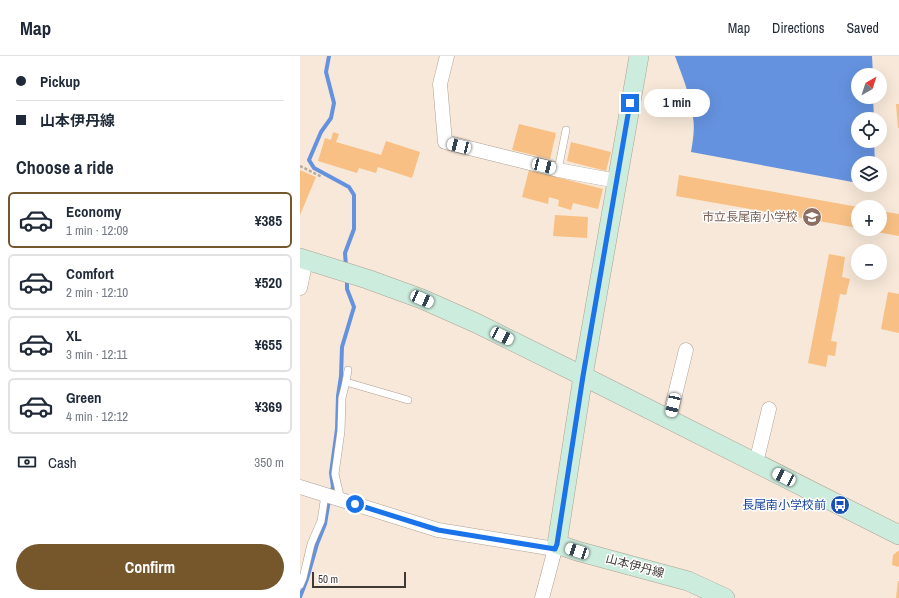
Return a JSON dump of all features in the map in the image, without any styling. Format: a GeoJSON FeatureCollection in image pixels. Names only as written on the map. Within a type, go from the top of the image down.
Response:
{"type":"FeatureCollection","features":[{"type":"Feature","properties":{"kind":"main road"},"geometry":{"type":"LineString","coordinates":[[556,547],[583,376],[638,56]]}},
{"type":"Feature","properties":{"kind":"main road"},"geometry":{"type":"LineString","coordinates":[[303,259],[367,279],[422,299],[476,323],[899,535]]}},
{"type":"Feature","properties":{"kind":"main road","name":"山本伊丹線"},"geometry":{"type":"LineString","coordinates":[[556,547],[577,551],[688,581],[725,598]]}},
{"type":"Feature","properties":{"kind":"street"},"geometry":{"type":"LineString","coordinates":[[446,56],[440,84],[445,142],[558,170],[617,181]]}},
{"type":"Feature","properties":{"kind":"street"},"geometry":{"type":"LineString","coordinates":[[300,288],[303,259]]}},
{"type":"Feature","properties":{"kind":"street"},"geometry":{"type":"LineString","coordinates":[[669,419],[686,350]]}},
{"type":"Feature","properties":{"kind":"street"},"geometry":{"type":"LineString","coordinates":[[756,463],[769,409]]}},
{"type":"Feature","properties":{"kind":"street"},"geometry":{"type":"LineString","coordinates":[[300,487],[438,530],[556,547],[542,598]]}},
{"type":"Feature","properties":{"kind":"lane"},"geometry":{"type":"LineString","coordinates":[[558,170],[566,130]]}},
{"type":"Feature","properties":{"kind":"lane"},"geometry":{"type":"LineString","coordinates":[[341,500],[335,474],[341,431],[342,398],[348,370]]}},
{"type":"Feature","properties":{"kind":"lane"},"geometry":{"type":"LineString","coordinates":[[346,382],[408,400]]}},
{"type":"Feature","properties":{"kind":"lane"},"geometry":{"type":"LineString","coordinates":[[300,585],[311,544],[321,521],[325,495]]}},
{"type":"Feature","properties":{"kind":"path"},"geometry":{"type":"LineString","coordinates":[[300,166],[322,177]]}},
{"type":"Feature","properties":{"kind":"water"},"geometry":{"type":"Polygon","coordinates":[[[675,56],[872,56],[873,68],[851,68],[851,104],[873,104],[874,112],[851,112],[851,148],[874,148],[875,156],[851,156],[851,182],[691,152],[694,121],[686,86],[675,56]]]}},
{"type":"Feature","properties":{"kind":"building"},"geometry":{"type":"Polygon","coordinates":[[[896,104],[899,104],[899,128],[898,128],[896,104]]]}},
{"type":"Feature","properties":{"kind":"building"},"geometry":{"type":"Polygon","coordinates":[[[519,124],[556,133],[550,159],[512,150],[519,124]]]}},
{"type":"Feature","properties":{"kind":"building"},"geometry":{"type":"Polygon","coordinates":[[[333,132],[339,134],[336,142],[381,155],[386,141],[420,152],[412,178],[378,167],[376,173],[359,168],[357,173],[318,161],[325,138],[331,140],[333,132]]]}},
{"type":"Feature","properties":{"kind":"building"},"geometry":{"type":"Polygon","coordinates":[[[571,142],[611,152],[606,171],[567,161],[571,142]]]}},
{"type":"Feature","properties":{"kind":"building"},"geometry":{"type":"Polygon","coordinates":[[[300,170],[316,177],[300,215],[300,170]]]}},
{"type":"Feature","properties":{"kind":"building"},"geometry":{"type":"Polygon","coordinates":[[[529,170],[603,189],[598,209],[573,203],[571,210],[558,206],[559,200],[549,197],[548,204],[522,197],[529,170]]]}},
{"type":"Feature","properties":{"kind":"building"},"geometry":{"type":"Polygon","coordinates":[[[679,175],[851,206],[851,227],[676,196],[679,175]]]}},
{"type":"Feature","properties":{"kind":"building"},"geometry":{"type":"Polygon","coordinates":[[[887,212],[899,214],[899,236],[887,234],[887,212]]]}},
{"type":"Feature","properties":{"kind":"building"},"geometry":{"type":"Polygon","coordinates":[[[555,215],[588,217],[587,238],[553,236],[555,215]]]}},
{"type":"Feature","properties":{"kind":"building"},"geometry":{"type":"Polygon","coordinates":[[[829,254],[845,257],[842,277],[850,279],[846,295],[840,294],[831,341],[837,342],[835,356],[828,355],[826,367],[808,363],[829,254]]]}},
{"type":"Feature","properties":{"kind":"building"},"geometry":{"type":"Polygon","coordinates":[[[888,292],[899,294],[899,333],[881,329],[888,292]]]}},
{"type":"Feature","properties":{"kind":"building"},"geometry":{"type":"Polygon","coordinates":[[[898,551],[899,567],[892,565],[893,555],[898,551]]]}},
{"type":"Feature","properties":{"kind":"building"},"geometry":{"type":"Polygon","coordinates":[[[898,581],[899,598],[896,598],[898,581]]]}},
{"type":"Feature","properties":{"kind":"waterway"},"geometry":{"type":"LineString","coordinates":[[329,56],[326,72],[334,103],[331,118],[321,132],[309,160],[314,168],[349,187],[354,195],[354,229],[345,253],[346,267]]}},
{"type":"Feature","properties":{"kind":"waterway"},"geometry":{"type":"LineString","coordinates":[[300,597],[325,524],[333,487],[331,473],[337,429],[342,347],[354,307],[347,289],[347,278]]}},
{"type":"Feature","properties":{"kind":"place","name":"市立長尾南小学校"},"geometry":{"type":"Point","coordinates":[812,217]}},
{"type":"Feature","properties":{"kind":"place","name":"長尾南小学校前"},"geometry":{"type":"Point","coordinates":[840,505]}},
{"type":"Feature","properties":{"kind":"route"},"geometry":{"type":"LineString","coordinates":[[355,504],[438,530],[555,549],[630,103]]}}]}
